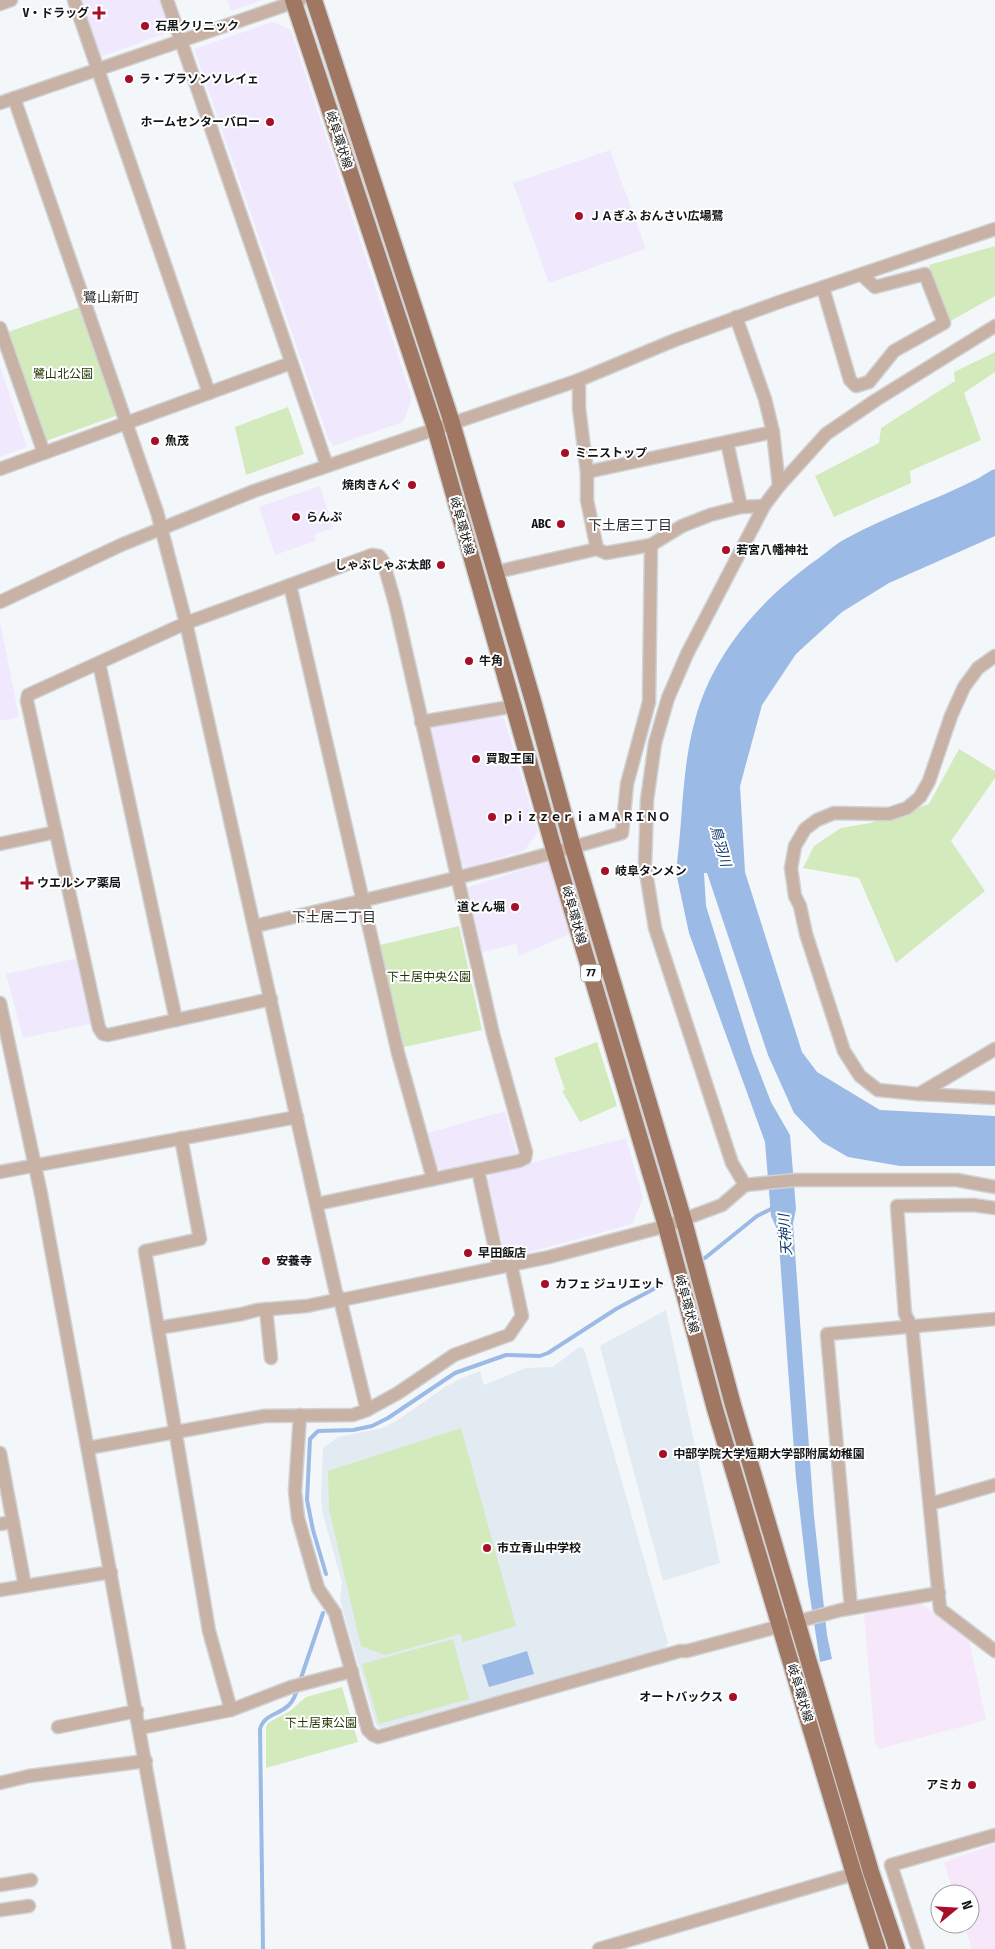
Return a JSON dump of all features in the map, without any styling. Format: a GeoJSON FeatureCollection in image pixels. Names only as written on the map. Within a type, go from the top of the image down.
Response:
{"type":"FeatureCollection","features":[{"type":"Feature","properties":{"kind":"main road","name":"岐阜環状線"},"geometry":{"type":"LineString","coordinates":[[314,0],[452,422],[573,848],[684,1221],[733,1405],[801,1621],[871,1872],[897,1949]]}},
{"type":"Feature","properties":{"kind":"main road","name":"岐阜環状線"},"geometry":{"type":"LineString","coordinates":[[295,1],[436,428],[465,538],[515,706],[555,853],[666,1226],[715,1409],[878,1949]]}},
{"type":"Feature","properties":{"kind":"street"},"geometry":{"type":"LineString","coordinates":[[0,4],[10,0]]}},
{"type":"Feature","properties":{"kind":"street"},"geometry":{"type":"LineString","coordinates":[[74,0],[209,393]]}},
{"type":"Feature","properties":{"kind":"street"},"geometry":{"type":"LineString","coordinates":[[167,0],[326,466]]}},
{"type":"Feature","properties":{"kind":"street"},"geometry":{"type":"LineString","coordinates":[[0,103],[295,1]]}},
{"type":"Feature","properties":{"kind":"street"},"geometry":{"type":"LineString","coordinates":[[14,98],[128,423],[162,528],[186,623],[255,926],[336,1293],[340,1299],[367,1410]]}},
{"type":"Feature","properties":{"kind":"street"},"geometry":{"type":"LineString","coordinates":[[0,602],[121,545],[254,492],[452,422],[579,380],[736,317],[995,229]]}},
{"type":"Feature","properties":{"kind":"street"},"geometry":{"type":"LineString","coordinates":[[822,288],[850,380],[856,386],[869,382],[894,351],[944,323],[925,274],[874,287],[862,275]]}},
{"type":"Feature","properties":{"kind":"street"},"geometry":{"type":"LineString","coordinates":[[736,317],[765,399],[773,432],[779,486]]}},
{"type":"Feature","properties":{"kind":"street"},"geometry":{"type":"LineString","coordinates":[[745,1185],[732,1163],[655,928],[645,866],[647,800],[655,743],[668,698],[686,654],[764,506],[779,486],[826,434],[876,400],[995,326]]}},
{"type":"Feature","properties":{"kind":"street"},"geometry":{"type":"LineString","coordinates":[[0,328],[44,453]]}},
{"type":"Feature","properties":{"kind":"street"},"geometry":{"type":"LineString","coordinates":[[0,469],[291,363]]}},
{"type":"Feature","properties":{"kind":"street"},"geometry":{"type":"LineString","coordinates":[[579,380],[579,408],[587,472],[587,500],[597,549]]}},
{"type":"Feature","properties":{"kind":"street"},"geometry":{"type":"LineString","coordinates":[[587,472],[773,432]]}},
{"type":"Feature","properties":{"kind":"street"},"geometry":{"type":"LineString","coordinates":[[727,442],[741,507]]}},
{"type":"Feature","properties":{"kind":"street"},"geometry":{"type":"LineString","coordinates":[[496,572],[597,549],[606,553],[651,545],[682,526],[710,515],[741,507],[764,506]]}},
{"type":"Feature","properties":{"kind":"street"},"geometry":{"type":"LineString","coordinates":[[255,926],[457,878],[555,853],[622,833],[627,784],[649,702],[651,545]]}},
{"type":"Feature","properties":{"kind":"street"},"geometry":{"type":"LineString","coordinates":[[271,999],[108,1035],[103,1034],[99,1028],[28,695],[186,623],[372,555],[379,556],[383,561],[395,603],[493,1034],[526,1152],[525,1158],[519,1161],[316,1204]]}},
{"type":"Feature","properties":{"kind":"street"},"geometry":{"type":"LineString","coordinates":[[290,585],[398,1053],[433,1179]]}},
{"type":"Feature","properties":{"kind":"street"},"geometry":{"type":"LineString","coordinates":[[995,656],[978,668],[964,687],[920,797],[908,808],[889,814],[834,813],[817,820],[805,829],[795,846],[791,868],[795,896],[800,906],[806,934],[844,1051],[860,1076],[878,1090],[995,1098]]}},
{"type":"Feature","properties":{"kind":"street"},"geometry":{"type":"LineString","coordinates":[[99,663],[176,1020]]}},
{"type":"Feature","properties":{"kind":"street"},"geometry":{"type":"LineString","coordinates":[[421,722],[515,706]]}},
{"type":"Feature","properties":{"kind":"street"},"geometry":{"type":"LineString","coordinates":[[0,844],[56,832]]}},
{"type":"Feature","properties":{"kind":"street"},"geometry":{"type":"LineString","coordinates":[[0,1003],[34,1166],[88,1448],[179,1949]]}},
{"type":"Feature","properties":{"kind":"street"},"geometry":{"type":"LineString","coordinates":[[919,1094],[995,1050]]}},
{"type":"Feature","properties":{"kind":"street"},"geometry":{"type":"LineString","coordinates":[[0,1172],[297,1117]]}},
{"type":"Feature","properties":{"kind":"street"},"geometry":{"type":"LineString","coordinates":[[181,1138],[200,1239],[145,1251],[209,1631],[231,1710]]}},
{"type":"Feature","properties":{"kind":"street"},"geometry":{"type":"LineString","coordinates":[[88,1448],[264,1416],[352,1414],[367,1410],[398,1393],[454,1355],[509,1335],[522,1316],[505,1266],[478,1170]]}},
{"type":"Feature","properties":{"kind":"street"},"geometry":{"type":"LineString","coordinates":[[158,1328],[266,1309],[307,1306],[346,1299],[549,1257],[684,1221],[722,1205],[745,1185],[796,1180],[957,1180],[995,1187]]}},
{"type":"Feature","properties":{"kind":"street"},"geometry":{"type":"LineString","coordinates":[[995,1208],[973,1205],[896,1206],[905,1314],[912,1327],[940,1609],[995,1651]]}},
{"type":"Feature","properties":{"kind":"street"},"geometry":{"type":"LineString","coordinates":[[266,1309],[271,1358]]}},
{"type":"Feature","properties":{"kind":"street"},"geometry":{"type":"LineString","coordinates":[[846,1609],[828,1334],[994,1322]]}},
{"type":"Feature","properties":{"kind":"street"},"geometry":{"type":"LineString","coordinates":[[300,1415],[295,1491],[298,1518],[318,1588],[335,1613],[368,1730],[373,1735],[378,1736],[680,1651],[687,1651],[846,1609],[939,1593]]}},
{"type":"Feature","properties":{"kind":"street"},"geometry":{"type":"LineString","coordinates":[[0,1452],[6,1523],[25,1586]]}},
{"type":"Feature","properties":{"kind":"street"},"geometry":{"type":"LineString","coordinates":[[930,1504],[995,1485]]}},
{"type":"Feature","properties":{"kind":"street"},"geometry":{"type":"LineString","coordinates":[[0,1590],[111,1572]]}},
{"type":"Feature","properties":{"kind":"street"},"geometry":{"type":"LineString","coordinates":[[140,1728],[231,1710],[291,1687],[352,1671]]}},
{"type":"Feature","properties":{"kind":"street"},"geometry":{"type":"LineString","coordinates":[[58,1727],[137,1711]]}},
{"type":"Feature","properties":{"kind":"street"},"geometry":{"type":"LineString","coordinates":[[0,1783],[29,1776],[146,1761]]}},
{"type":"Feature","properties":{"kind":"street"},"geometry":{"type":"LineString","coordinates":[[918,1949],[890,1865],[995,1835]]}},
{"type":"Feature","properties":{"kind":"street"},"geometry":{"type":"LineString","coordinates":[[599,1949],[854,1874]]}},
{"type":"Feature","properties":{"kind":"street"},"geometry":{"type":"LineString","coordinates":[[0,1886],[31,1880]]}},
{"type":"Feature","properties":{"kind":"street"},"geometry":{"type":"LineString","coordinates":[[0,1910],[29,1906]]}},
{"type":"Feature","properties":{"kind":"shaded area"},"geometry":{"type":"Polygon","coordinates":[[[80,0],[161,0],[169,24],[166,33],[103,56],[98,54],[80,0]]]}},
{"type":"Feature","properties":{"kind":"shaded area"},"geometry":{"type":"Polygon","coordinates":[[[227,0],[262,0],[231,11],[227,0]]]}},
{"type":"Feature","properties":{"kind":"shaded area"},"geometry":{"type":"Polygon","coordinates":[[[273,22],[291,30],[412,398],[403,422],[333,446],[328,438],[194,49],[273,22]]]}},
{"type":"Feature","properties":{"kind":"shaded area","name":"ＪＡぎふ おんさい広場鷺"},"geometry":{"type":"Polygon","coordinates":[[[610,150],[646,249],[549,283],[513,183],[610,150]]]}},
{"type":"Feature","properties":{"kind":"shaded area"},"geometry":{"type":"Polygon","coordinates":[[[0,366],[27,447],[0,457],[0,366]]]}},
{"type":"Feature","properties":{"kind":"shaded area","name":"らんぷ"},"geometry":{"type":"Polygon","coordinates":[[[320,486],[333,528],[315,534],[316,541],[275,555],[259,507],[320,486]]]}},
{"type":"Feature","properties":{"kind":"shaded area"},"geometry":{"type":"Polygon","coordinates":[[[0,621],[19,717],[0,721],[0,621]]]}},
{"type":"Feature","properties":{"kind":"shaded area"},"geometry":{"type":"Polygon","coordinates":[[[500,716],[504,718],[538,832],[524,851],[466,868],[461,863],[429,729],[433,726],[500,716]]]}},
{"type":"Feature","properties":{"kind":"shaded area","name":"道とん堀"},"geometry":{"type":"Polygon","coordinates":[[[550,861],[572,933],[519,956],[516,944],[478,953],[462,889],[550,861]]]}},
{"type":"Feature","properties":{"kind":"shaded area"},"geometry":{"type":"Polygon","coordinates":[[[78,958],[91,1024],[23,1038],[6,974],[78,958]]]}},
{"type":"Feature","properties":{"kind":"shaded area"},"geometry":{"type":"Polygon","coordinates":[[[505,1111],[517,1154],[442,1171],[437,1168],[428,1133],[505,1111]]]}},
{"type":"Feature","properties":{"kind":"shaded area"},"geometry":{"type":"Polygon","coordinates":[[[626,1138],[643,1198],[632,1224],[509,1258],[504,1253],[488,1178],[492,1173],[626,1138]]]}},
{"type":"Feature","properties":{"kind":"shaded area","name":"中部学院大学短期大学部附属幼稚園"},"geometry":{"type":"Polygon","coordinates":[[[666,1310],[720,1563],[663,1581],[600,1346],[666,1310]]]}},
{"type":"Feature","properties":{"kind":"shaded area","name":"市立青山中学校"},"geometry":{"type":"Polygon","coordinates":[[[579,1347],[584,1349],[668,1643],[664,1648],[380,1728],[376,1725],[340,1600],[342,1582],[323,1515],[321,1498],[323,1448],[338,1437],[383,1428],[462,1378],[480,1371],[484,1385],[526,1368],[553,1367],[579,1347]]]}},
{"type":"Feature","properties":{"kind":"shaded area"},"geometry":{"type":"Polygon","coordinates":[[[918,1601],[969,1640],[986,1720],[879,1749],[875,1743],[864,1615],[918,1601]]]}},
{"type":"Feature","properties":{"kind":"shaded area"},"geometry":{"type":"Polygon","coordinates":[[[995,1844],[995,1949],[972,1949],[967,1934],[980,1934],[980,1884],[951,1884],[944,1862],[995,1844]]]}},
{"type":"Feature","properties":{"kind":"green space"},"geometry":{"type":"Polygon","coordinates":[[[995,246],[995,296],[947,323],[929,265],[995,246]]]}},
{"type":"Feature","properties":{"kind":"green space","name":"鷺山北公園"},"geometry":{"type":"Polygon","coordinates":[[[80,307],[118,415],[46,441],[8,332],[80,307]]]}},
{"type":"Feature","properties":{"kind":"green space"},"geometry":{"type":"Polygon","coordinates":[[[995,352],[995,372],[964,393],[981,440],[910,471],[911,483],[834,517],[815,476],[879,443],[881,428],[955,381],[954,372],[995,352]]]}},
{"type":"Feature","properties":{"kind":"green space"},"geometry":{"type":"Polygon","coordinates":[[[288,407],[304,454],[246,475],[235,427],[288,407]]]}},
{"type":"Feature","properties":{"kind":"green space"},"geometry":{"type":"Polygon","coordinates":[[[959,749],[995,771],[995,778],[951,841],[985,891],[896,963],[859,878],[803,868],[814,846],[841,828],[870,823],[929,804],[959,749]]]}},
{"type":"Feature","properties":{"kind":"green space","name":"下土居中央公園"},"geometry":{"type":"Polygon","coordinates":[[[459,926],[482,1030],[404,1047],[380,945],[459,926]]]}},
{"type":"Feature","properties":{"kind":"green space"},"geometry":{"type":"Polygon","coordinates":[[[597,1042],[617,1106],[580,1122],[562,1091],[565,1090],[554,1058],[597,1042]]]}},
{"type":"Feature","properties":{"kind":"green space"},"geometry":{"type":"Polygon","coordinates":[[[461,1428],[516,1626],[463,1642],[461,1634],[385,1655],[361,1646],[329,1509],[328,1471],[461,1428]]]}},
{"type":"Feature","properties":{"kind":"green space"},"geometry":{"type":"Polygon","coordinates":[[[453,1639],[469,1699],[379,1724],[362,1664],[453,1639]]]}},
{"type":"Feature","properties":{"kind":"green space","name":"下土居東公園"},"geometry":{"type":"Polygon","coordinates":[[[342,1687],[358,1742],[266,1768],[266,1727],[268,1723],[290,1711],[306,1697],[342,1687]]]}},
{"type":"Feature","properties":{"kind":"water"},"geometry":{"type":"Polygon","coordinates":[[[995,469],[995,536],[889,583],[842,612],[796,654],[762,705],[740,786],[745,872],[802,1052],[817,1072],[880,1110],[995,1116],[995,1166],[900,1166],[848,1157],[822,1142],[794,1113],[768,1055],[707,873],[704,873],[706,906],[752,1053],[771,1102],[790,1135],[796,1209],[793,1224],[814,1516],[827,1635],[832,1659],[820,1662],[808,1584],[796,1478],[780,1258],[776,1227],[771,1216],[765,1142],[689,933],[677,877],[683,791],[688,755],[695,720],[703,695],[714,671],[727,649],[743,628],[779,590],[798,573],[843,540],[879,522],[963,486],[995,469]]]}},
{"type":"Feature","properties":{"kind":"water"},"geometry":{"type":"Polygon","coordinates":[[[527,1651],[534,1674],[489,1687],[482,1665],[527,1651]]]}},
{"type":"Feature","properties":{"kind":"waterway"},"geometry":{"type":"LineString","coordinates":[[705,1258],[757,1216],[773,1208]]}},
{"type":"Feature","properties":{"kind":"waterway"},"geometry":{"type":"LineString","coordinates":[[326,1574],[313,1530],[307,1500],[310,1439],[318,1431],[353,1430],[372,1426],[388,1418],[455,1373],[506,1355],[540,1356],[548,1353],[616,1309],[663,1284]]}},
{"type":"Feature","properties":{"kind":"waterway"},"geometry":{"type":"LineString","coordinates":[[300,1681],[323,1613]]}},
{"type":"Feature","properties":{"kind":"waterway"},"geometry":{"type":"LineString","coordinates":[[263,1949],[260,1729],[268,1717],[291,1703],[298,1687]]}},
{"type":"Feature","properties":{"kind":"place","name":"V・ドラッグ"},"geometry":{"type":"Point","coordinates":[99,13]}},
{"type":"Feature","properties":{"kind":"place","name":"石黒クリニック"},"geometry":{"type":"Point","coordinates":[145,26]}},
{"type":"Feature","properties":{"kind":"place","name":"ラ・プラソンソレイェ"},"geometry":{"type":"Point","coordinates":[129,79]}},
{"type":"Feature","properties":{"kind":"place","name":"ホームセンターバロー"},"geometry":{"type":"Point","coordinates":[270,122]}},
{"type":"Feature","properties":{"kind":"place","name":"ＪＡぎふ おんさい広場鷺"},"geometry":{"type":"Point","coordinates":[579,216]}},
{"type":"Feature","properties":{"kind":"place","name":"魚茂"},"geometry":{"type":"Point","coordinates":[155,441]}},
{"type":"Feature","properties":{"kind":"place","name":"ミニストップ"},"geometry":{"type":"Point","coordinates":[565,453]}},
{"type":"Feature","properties":{"kind":"place","name":"焼肉きんぐ"},"geometry":{"type":"Point","coordinates":[412,485]}},
{"type":"Feature","properties":{"kind":"place","name":"らんぷ"},"geometry":{"type":"Point","coordinates":[296,517]}},
{"type":"Feature","properties":{"kind":"place","name":"ABC"},"geometry":{"type":"Point","coordinates":[561,524]}},
{"type":"Feature","properties":{"kind":"place","name":"若宮八幡神社"},"geometry":{"type":"Point","coordinates":[726,550]}},
{"type":"Feature","properties":{"kind":"place","name":"しゃぶしゃぶ太郎"},"geometry":{"type":"Point","coordinates":[441,565]}},
{"type":"Feature","properties":{"kind":"place","name":"牛角"},"geometry":{"type":"Point","coordinates":[469,661]}},
{"type":"Feature","properties":{"kind":"place","name":"買取王国"},"geometry":{"type":"Point","coordinates":[476,759]}},
{"type":"Feature","properties":{"kind":"place","name":"ｐｉｚｚｅｒｉａＭＡＲＩＮＯ"},"geometry":{"type":"Point","coordinates":[492,817]}},
{"type":"Feature","properties":{"kind":"place","name":"岐阜タンメン"},"geometry":{"type":"Point","coordinates":[605,871]}},
{"type":"Feature","properties":{"kind":"place","name":"ウエルシア薬局"},"geometry":{"type":"Point","coordinates":[27,883]}},
{"type":"Feature","properties":{"kind":"place","name":"道とん堀"},"geometry":{"type":"Point","coordinates":[515,907]}},
{"type":"Feature","properties":{"kind":"place","name":"早田飯店"},"geometry":{"type":"Point","coordinates":[468,1253]}},
{"type":"Feature","properties":{"kind":"place","name":"安養寺"},"geometry":{"type":"Point","coordinates":[266,1261]}},
{"type":"Feature","properties":{"kind":"place","name":"カフェ ジュリエット"},"geometry":{"type":"Point","coordinates":[545,1284]}},
{"type":"Feature","properties":{"kind":"place","name":"中部学院大学短期大学部附属幼稚園"},"geometry":{"type":"Point","coordinates":[663,1454]}},
{"type":"Feature","properties":{"kind":"place","name":"市立青山中学校"},"geometry":{"type":"Point","coordinates":[487,1548]}},
{"type":"Feature","properties":{"kind":"place","name":"オートバックス"},"geometry":{"type":"Point","coordinates":[733,1697]}},
{"type":"Feature","properties":{"kind":"place","name":"アミカ"},"geometry":{"type":"Point","coordinates":[972,1785]}},
{"type":"Feature","properties":{"kind":"district","name":"鷺山新町"},"geometry":{"type":"Point","coordinates":[111,297]}},
{"type":"Feature","properties":{"kind":"district","name":"下土居三丁目"},"geometry":{"type":"Point","coordinates":[630,525]}},
{"type":"Feature","properties":{"kind":"district","name":"下土居二丁目"},"geometry":{"type":"Point","coordinates":[334,917]}},
{"type":"Feature","properties":{"kind":"water label","name":"鳥羽川"},"geometry":{"type":"Point","coordinates":[721,846]}},
{"type":"Feature","properties":{"kind":"water label","name":"天神川"},"geometry":{"type":"Point","coordinates":[785,1235]}}]}
